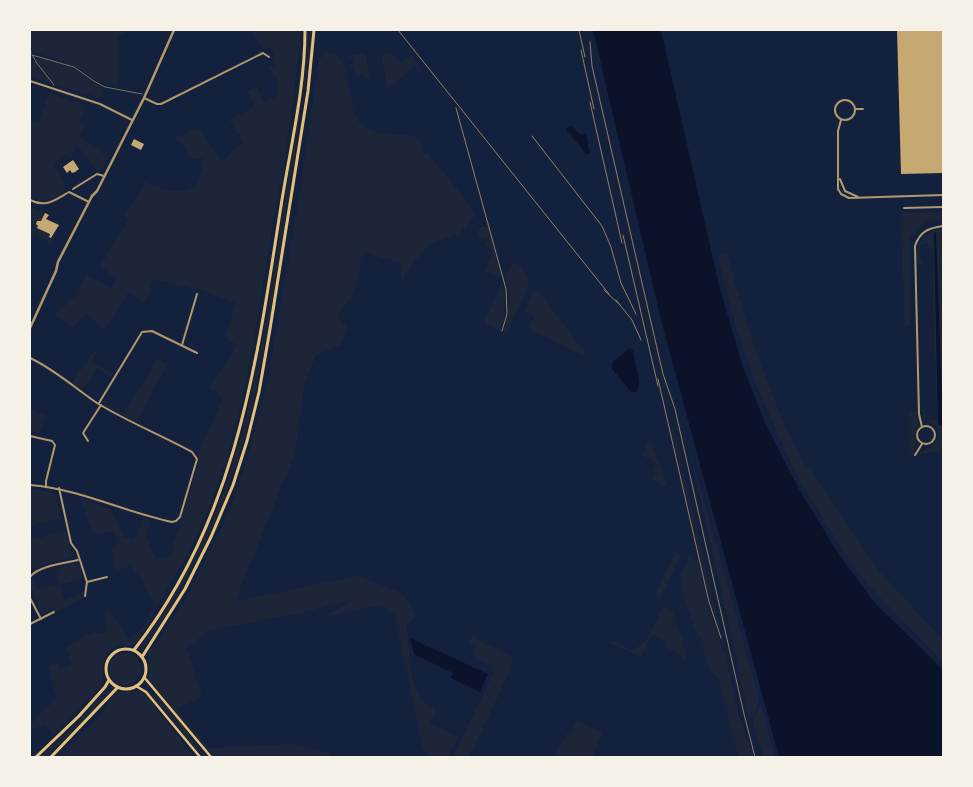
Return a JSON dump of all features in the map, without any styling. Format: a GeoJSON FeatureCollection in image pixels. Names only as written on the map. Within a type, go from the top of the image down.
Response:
{"type":"FeatureCollection","features":[{"type":"Feature","properties":{"kind":"main road"},"geometry":{"type":"LineString","coordinates":[[134,650],[164,608],[200,540],[224,481],[238,437],[250,390],[262,328],[300,90],[305,30]]}},
{"type":"Feature","properties":{"kind":"main road"},"geometry":{"type":"LineString","coordinates":[[142,657],[185,589],[208,544],[233,485],[247,441],[259,392],[272,319],[308,91],[314,30]]}},
{"type":"Feature","properties":{"kind":"main road"},"geometry":{"type":"LineString","coordinates":[[121,649],[134,650],[142,657],[146,669],[144,677],[136,686],[129,689],[118,688],[109,680],[106,668],[110,656],[121,649]]}},
{"type":"Feature","properties":{"kind":"main road"},"geometry":{"type":"LineString","coordinates":[[144,677],[211,757]]}},
{"type":"Feature","properties":{"kind":"main road"},"geometry":{"type":"LineString","coordinates":[[36,757],[79,716],[109,680]]}},
{"type":"Feature","properties":{"kind":"main road"},"geometry":{"type":"LineString","coordinates":[[136,686],[146,692],[200,757]]}},
{"type":"Feature","properties":{"kind":"main road"},"geometry":{"type":"LineString","coordinates":[[51,757],[118,688]]}},
{"type":"Feature","properties":{"kind":"street"},"geometry":{"type":"LineString","coordinates":[[30,328],[56,271],[58,262],[145,97],[174,30]]}},
{"type":"Feature","properties":{"kind":"street"},"geometry":{"type":"LineString","coordinates":[[145,97],[157,104],[161,104],[263,53],[269,57]]}},
{"type":"Feature","properties":{"kind":"street"},"geometry":{"type":"LineString","coordinates":[[30,81],[100,104],[133,121]]}},
{"type":"Feature","properties":{"kind":"street"},"geometry":{"type":"LineString","coordinates":[[839,101],[850,101],[855,109],[854,115],[841,120],[835,111],[836,105],[839,101]]}},
{"type":"Feature","properties":{"kind":"street"},"geometry":{"type":"LineString","coordinates":[[855,109],[862,109]]}},
{"type":"Feature","properties":{"kind":"street"},"geometry":{"type":"LineString","coordinates":[[841,120],[838,129],[838,189],[841,194],[849,198],[943,195]]}},
{"type":"Feature","properties":{"kind":"street"},"geometry":{"type":"LineString","coordinates":[[73,189],[97,174],[105,176]]}},
{"type":"Feature","properties":{"kind":"street"},"geometry":{"type":"LineString","coordinates":[[838,174],[845,191],[860,198]]}},
{"type":"Feature","properties":{"kind":"street"},"geometry":{"type":"LineString","coordinates":[[30,200],[44,204],[69,192],[89,202]]}},
{"type":"Feature","properties":{"kind":"street"},"geometry":{"type":"LineString","coordinates":[[904,208],[943,207]]}},
{"type":"Feature","properties":{"kind":"street"},"geometry":{"type":"LineString","coordinates":[[922,427],[919,414],[915,246],[918,238],[925,230],[943,226]]}},
{"type":"Feature","properties":{"kind":"street"},"geometry":{"type":"LineString","coordinates":[[182,345],[197,294]]}},
{"type":"Feature","properties":{"kind":"street"},"geometry":{"type":"LineString","coordinates":[[88,440],[83,433],[142,332],[152,331],[197,353]]}},
{"type":"Feature","properties":{"kind":"street"},"geometry":{"type":"LineString","coordinates":[[30,358],[135,425],[192,452],[197,459],[180,517],[172,522],[59,488],[30,485]]}},
{"type":"Feature","properties":{"kind":"street"},"geometry":{"type":"LineString","coordinates":[[922,427],[930,427],[934,430],[936,436],[932,443],[922,443],[918,440],[917,435],[922,427]]}},
{"type":"Feature","properties":{"kind":"street"},"geometry":{"type":"LineString","coordinates":[[30,436],[52,441],[55,445],[46,486]]}},
{"type":"Feature","properties":{"kind":"street"},"geometry":{"type":"LineString","coordinates":[[915,454],[922,443]]}},
{"type":"Feature","properties":{"kind":"street"},"geometry":{"type":"LineString","coordinates":[[59,488],[72,543],[77,551],[87,582],[85,596]]}},
{"type":"Feature","properties":{"kind":"street"},"geometry":{"type":"LineString","coordinates":[[30,577],[41,569],[79,559]]}},
{"type":"Feature","properties":{"kind":"street"},"geometry":{"type":"LineString","coordinates":[[87,582],[107,577]]}},
{"type":"Feature","properties":{"kind":"street"},"geometry":{"type":"LineString","coordinates":[[30,598],[41,619]]}},
{"type":"Feature","properties":{"kind":"street"},"geometry":{"type":"LineString","coordinates":[[30,624],[54,612]]}},
{"type":"Feature","properties":{"kind":"path"},"geometry":{"type":"LineString","coordinates":[[30,48],[36,62],[55,86],[54,89]]}},
{"type":"Feature","properties":{"kind":"path"},"geometry":{"type":"LineString","coordinates":[[32,55],[74,67],[105,87],[145,97]]}},
{"type":"Feature","properties":{"kind":"shaded area"},"geometry":{"type":"Polygon","coordinates":[[[30,30],[126,30],[125,35],[117,34],[118,86],[99,82],[72,64],[35,53],[30,41],[30,30]]]}},
{"type":"Feature","properties":{"kind":"shaded area"},"geometry":{"type":"Polygon","coordinates":[[[252,30],[300,30],[300,44],[282,182],[279,183],[253,348],[238,417],[226,460],[208,510],[187,554],[136,644],[118,646],[106,655],[101,686],[53,735],[45,724],[30,731],[30,723],[57,698],[48,666],[58,663],[60,669],[72,665],[66,647],[96,631],[97,634],[108,632],[104,612],[109,611],[128,638],[133,636],[141,629],[155,605],[142,581],[131,566],[116,570],[111,550],[119,542],[114,532],[93,534],[80,498],[111,509],[123,537],[130,538],[132,541],[137,536],[142,518],[150,519],[146,536],[156,559],[172,555],[173,540],[181,528],[182,518],[199,461],[198,455],[223,397],[209,388],[237,345],[225,338],[236,303],[201,290],[198,287],[195,289],[153,279],[146,302],[128,293],[104,330],[86,313],[73,328],[55,315],[79,292],[77,290],[87,275],[112,289],[117,279],[100,266],[128,220],[124,216],[136,199],[144,182],[164,189],[178,191],[191,188],[197,184],[204,159],[190,158],[183,145],[175,138],[198,128],[222,162],[233,149],[243,144],[230,120],[254,107],[248,91],[257,86],[264,103],[277,96],[277,79],[268,67],[274,66],[275,63],[272,50],[270,47],[262,48],[252,30]]]}},
{"type":"Feature","properties":{"kind":"shaded area"},"geometry":{"type":"Polygon","coordinates":[[[307,30],[311,30],[310,50],[275,291],[246,433],[228,490],[206,542],[167,614],[141,651],[139,649],[163,613],[205,536],[222,496],[244,423],[261,349],[299,114],[307,51],[307,30]]]}},
{"type":"Feature","properties":{"kind":"shaded area"},"geometry":{"type":"Polygon","coordinates":[[[593,30],[661,30],[719,285],[742,364],[765,423],[800,491],[840,556],[875,603],[943,670],[943,757],[779,757],[661,320],[593,30]]]}},
{"type":"Feature","properties":{"kind":"shaded area"},"geometry":{"type":"Polygon","coordinates":[[[390,52],[401,63],[411,55],[414,56],[417,65],[424,75],[415,66],[387,89],[382,55],[390,52]]]}},
{"type":"Feature","properties":{"kind":"shaded area"},"geometry":{"type":"Polygon","coordinates":[[[326,53],[336,55],[343,62],[356,117],[360,123],[376,132],[409,135],[416,138],[423,146],[421,149],[423,154],[429,154],[475,212],[474,217],[460,233],[429,244],[409,268],[402,283],[401,263],[365,251],[353,295],[338,315],[348,330],[341,345],[316,355],[305,381],[295,453],[235,601],[358,576],[400,592],[411,606],[415,617],[407,625],[410,663],[417,692],[421,700],[435,710],[430,724],[458,737],[448,757],[432,757],[423,750],[395,616],[382,605],[323,617],[358,598],[300,613],[209,631],[187,648],[202,697],[177,709],[209,748],[293,744],[329,753],[331,757],[214,757],[149,681],[148,652],[160,639],[188,595],[226,519],[247,461],[268,379],[299,197],[319,59],[326,53]]]}},
{"type":"Feature","properties":{"kind":"shaded area"},"geometry":{"type":"Polygon","coordinates":[[[352,54],[364,54],[366,56],[370,79],[353,70],[350,64],[353,65],[353,59],[349,57],[352,54]]]}},
{"type":"Feature","properties":{"kind":"shaded area"},"geometry":{"type":"Polygon","coordinates":[[[30,55],[33,62],[36,60],[35,57],[70,66],[103,87],[100,98],[30,77],[30,55]]]}},
{"type":"Feature","properties":{"kind":"shaded area"},"geometry":{"type":"Polygon","coordinates":[[[49,93],[85,105],[79,123],[85,126],[80,137],[108,157],[103,168],[97,171],[77,145],[71,158],[65,155],[54,165],[66,189],[49,199],[40,200],[30,197],[30,119],[38,122],[49,93]]]}},
{"type":"Feature","properties":{"kind":"shaded area"},"geometry":{"type":"Polygon","coordinates":[[[571,126],[581,135],[586,134],[590,153],[587,155],[566,129],[571,126]]]}},
{"type":"Feature","properties":{"kind":"shaded area"},"geometry":{"type":"Polygon","coordinates":[[[619,193],[720,632],[713,614],[619,193]]]}},
{"type":"Feature","properties":{"kind":"shaded area"},"geometry":{"type":"Polygon","coordinates":[[[33,207],[45,214],[41,221],[37,222],[38,228],[50,234],[50,238],[55,236],[50,244],[45,239],[42,241],[43,238],[38,236],[36,238],[37,235],[34,234],[30,242],[30,213],[33,207]]]}},
{"type":"Feature","properties":{"kind":"shaded area"},"geometry":{"type":"Polygon","coordinates":[[[943,212],[943,219],[923,224],[909,240],[910,324],[905,326],[901,213],[943,212]]]}},
{"type":"Feature","properties":{"kind":"shaded area"},"geometry":{"type":"Polygon","coordinates":[[[484,226],[489,228],[501,273],[499,277],[484,271],[493,252],[485,243],[489,240],[486,237],[482,239],[478,233],[479,229],[484,226]]]}},
{"type":"Feature","properties":{"kind":"shaded area"},"geometry":{"type":"Polygon","coordinates":[[[943,229],[943,231],[940,231],[943,291],[943,451],[921,454],[921,456],[918,455],[937,441],[938,438],[936,427],[925,419],[937,419],[932,247],[928,247],[928,243],[920,244],[921,260],[924,261],[924,264],[919,264],[917,258],[918,246],[926,236],[943,229]]]}},
{"type":"Feature","properties":{"kind":"shaded area"},"geometry":{"type":"Polygon","coordinates":[[[936,232],[942,426],[938,424],[934,233],[936,232]]]}},
{"type":"Feature","properties":{"kind":"shaded area"},"geometry":{"type":"Polygon","coordinates":[[[727,253],[760,363],[781,416],[806,469],[810,469],[877,569],[943,640],[943,662],[868,585],[844,552],[791,463],[756,385],[736,327],[718,255],[727,253]]]}},
{"type":"Feature","properties":{"kind":"shaded area"},"geometry":{"type":"Polygon","coordinates":[[[512,263],[517,263],[526,274],[529,284],[507,333],[504,332],[508,304],[505,275],[512,263]]]}},
{"type":"Feature","properties":{"kind":"shaded area"},"geometry":{"type":"Polygon","coordinates":[[[501,287],[504,288],[505,305],[500,331],[484,323],[501,287]]]}},
{"type":"Feature","properties":{"kind":"shaded area"},"geometry":{"type":"Polygon","coordinates":[[[537,291],[586,354],[583,356],[528,329],[534,318],[528,312],[523,314],[533,292],[537,291]]]}},
{"type":"Feature","properties":{"kind":"shaded area"},"geometry":{"type":"Polygon","coordinates":[[[630,348],[633,351],[639,381],[638,390],[635,393],[630,391],[612,369],[612,362],[630,348]]]}},
{"type":"Feature","properties":{"kind":"shaded area"},"geometry":{"type":"Polygon","coordinates":[[[96,349],[98,350],[91,361],[113,373],[111,377],[97,368],[82,390],[73,384],[74,379],[96,349]]]}},
{"type":"Feature","properties":{"kind":"shaded area"},"geometry":{"type":"Polygon","coordinates":[[[157,359],[167,365],[136,422],[105,405],[105,399],[107,404],[124,414],[157,359]]]}},
{"type":"Feature","properties":{"kind":"shaded area"},"geometry":{"type":"Polygon","coordinates":[[[922,409],[925,409],[925,419],[922,413],[922,409]]]}},
{"type":"Feature","properties":{"kind":"shaded area"},"geometry":{"type":"Polygon","coordinates":[[[30,410],[46,415],[40,434],[30,431],[30,410]]]}},
{"type":"Feature","properties":{"kind":"shaded area"},"geometry":{"type":"Polygon","coordinates":[[[909,411],[917,411],[918,424],[914,434],[917,444],[912,455],[910,455],[909,411]]]}},
{"type":"Feature","properties":{"kind":"shaded area"},"geometry":{"type":"Polygon","coordinates":[[[650,439],[668,487],[653,480],[657,473],[652,471],[656,462],[642,455],[650,439]]]}},
{"type":"Feature","properties":{"kind":"shaded area"},"geometry":{"type":"Polygon","coordinates":[[[687,440],[759,698],[757,708],[749,723],[732,638],[687,440]]]}},
{"type":"Feature","properties":{"kind":"shaded area"},"geometry":{"type":"Polygon","coordinates":[[[30,489],[50,492],[57,502],[61,518],[30,526],[30,489]]]}},
{"type":"Feature","properties":{"kind":"shaded area"},"geometry":{"type":"Polygon","coordinates":[[[65,531],[73,556],[30,570],[30,540],[65,531]]]}},
{"type":"Feature","properties":{"kind":"shaded area"},"geometry":{"type":"Polygon","coordinates":[[[676,551],[680,556],[661,597],[655,596],[676,551]]]}},
{"type":"Feature","properties":{"kind":"shaded area"},"geometry":{"type":"Polygon","coordinates":[[[689,555],[698,560],[710,613],[726,658],[740,720],[754,757],[738,757],[718,677],[711,673],[701,639],[695,630],[686,604],[680,578],[689,555]]]}},
{"type":"Feature","properties":{"kind":"shaded area"},"geometry":{"type":"Polygon","coordinates":[[[75,563],[78,565],[82,579],[60,585],[64,600],[83,593],[82,599],[57,611],[54,608],[44,614],[41,612],[30,586],[33,580],[38,590],[60,584],[55,569],[75,563]]]}},
{"type":"Feature","properties":{"kind":"shaded area"},"geometry":{"type":"Polygon","coordinates":[[[666,607],[673,611],[677,630],[682,635],[686,659],[682,660],[680,653],[667,648],[665,640],[652,634],[641,657],[609,642],[613,641],[632,650],[638,647],[647,639],[661,610],[666,607]]]}},
{"type":"Feature","properties":{"kind":"shaded area"},"geometry":{"type":"Polygon","coordinates":[[[472,637],[513,657],[508,675],[469,757],[453,757],[493,673],[491,665],[477,659],[474,654],[476,646],[469,642],[472,637]]]}},
{"type":"Feature","properties":{"kind":"shaded area"},"geometry":{"type":"Polygon","coordinates":[[[410,638],[488,674],[480,692],[451,678],[453,673],[414,654],[410,638]]]}},
{"type":"Feature","properties":{"kind":"shaded area"},"geometry":{"type":"Polygon","coordinates":[[[125,653],[131,654],[136,658],[140,663],[140,675],[136,680],[131,684],[125,685],[119,684],[114,680],[110,675],[109,669],[110,663],[114,658],[119,654],[125,653]]]}},
{"type":"Feature","properties":{"kind":"shaded area"},"geometry":{"type":"Polygon","coordinates":[[[106,690],[109,692],[90,714],[46,757],[40,757],[79,720],[106,690]]]}},
{"type":"Feature","properties":{"kind":"shaded area"},"geometry":{"type":"Polygon","coordinates":[[[118,692],[142,692],[148,697],[194,757],[58,757],[98,718],[114,695],[118,692]]]}},
{"type":"Feature","properties":{"kind":"shaded area"},"geometry":{"type":"Polygon","coordinates":[[[155,694],[183,724],[192,740],[207,757],[202,757],[152,696],[155,694]]]}},
{"type":"Feature","properties":{"kind":"shaded area"},"geometry":{"type":"Polygon","coordinates":[[[760,707],[762,707],[774,752],[772,757],[763,757],[753,724],[753,720],[760,707]]]}},
{"type":"Feature","properties":{"kind":"shaded area"},"geometry":{"type":"Polygon","coordinates":[[[577,721],[602,734],[592,757],[555,757],[566,734],[570,735],[577,721]]]}},
{"type":"Feature","properties":{"kind":"building"},"geometry":{"type":"Polygon","coordinates":[[[897,30],[943,30],[943,173],[901,174],[897,30]]]}},
{"type":"Feature","properties":{"kind":"building"},"geometry":{"type":"Polygon","coordinates":[[[134,139],[144,144],[141,150],[131,145],[134,139]]]}},
{"type":"Feature","properties":{"kind":"building"},"geometry":{"type":"Polygon","coordinates":[[[73,160],[79,169],[72,173],[70,170],[67,173],[63,167],[73,160]]]}},
{"type":"Feature","properties":{"kind":"building"},"geometry":{"type":"Polygon","coordinates":[[[45,213],[49,215],[46,219],[59,225],[51,238],[49,237],[50,234],[37,228],[36,224],[37,221],[41,221],[45,213]]]}},
{"type":"Feature","properties":{"kind":"railway"},"geometry":{"type":"LineString","coordinates":[[398,30],[609,294]]}},
{"type":"Feature","properties":{"kind":"railway"},"geometry":{"type":"LineString","coordinates":[[579,30],[585,57]]}},
{"type":"Feature","properties":{"kind":"railway"},"geometry":{"type":"LineString","coordinates":[[590,42],[592,66],[663,374],[675,409],[755,757]]}},
{"type":"Feature","properties":{"kind":"railway"},"geometry":{"type":"LineString","coordinates":[[581,50],[594,109]]}},
{"type":"Feature","properties":{"kind":"railway"},"geometry":{"type":"LineString","coordinates":[[590,102],[622,243]]}},
{"type":"Feature","properties":{"kind":"railway"},"geometry":{"type":"LineString","coordinates":[[456,108],[506,289],[507,314],[502,331]]}},
{"type":"Feature","properties":{"kind":"railway"},"geometry":{"type":"LineString","coordinates":[[532,136],[602,226],[611,247],[621,283],[636,314]]}},
{"type":"Feature","properties":{"kind":"railway"},"geometry":{"type":"LineString","coordinates":[[623,235],[658,386]]}},
{"type":"Feature","properties":{"kind":"railway"},"geometry":{"type":"LineString","coordinates":[[604,290],[620,305]]}},
{"type":"Feature","properties":{"kind":"railway"},"geometry":{"type":"LineString","coordinates":[[616,300],[632,320],[641,340]]}},
{"type":"Feature","properties":{"kind":"railway"},"geometry":{"type":"LineString","coordinates":[[658,379],[709,602],[721,638]]}}]}
